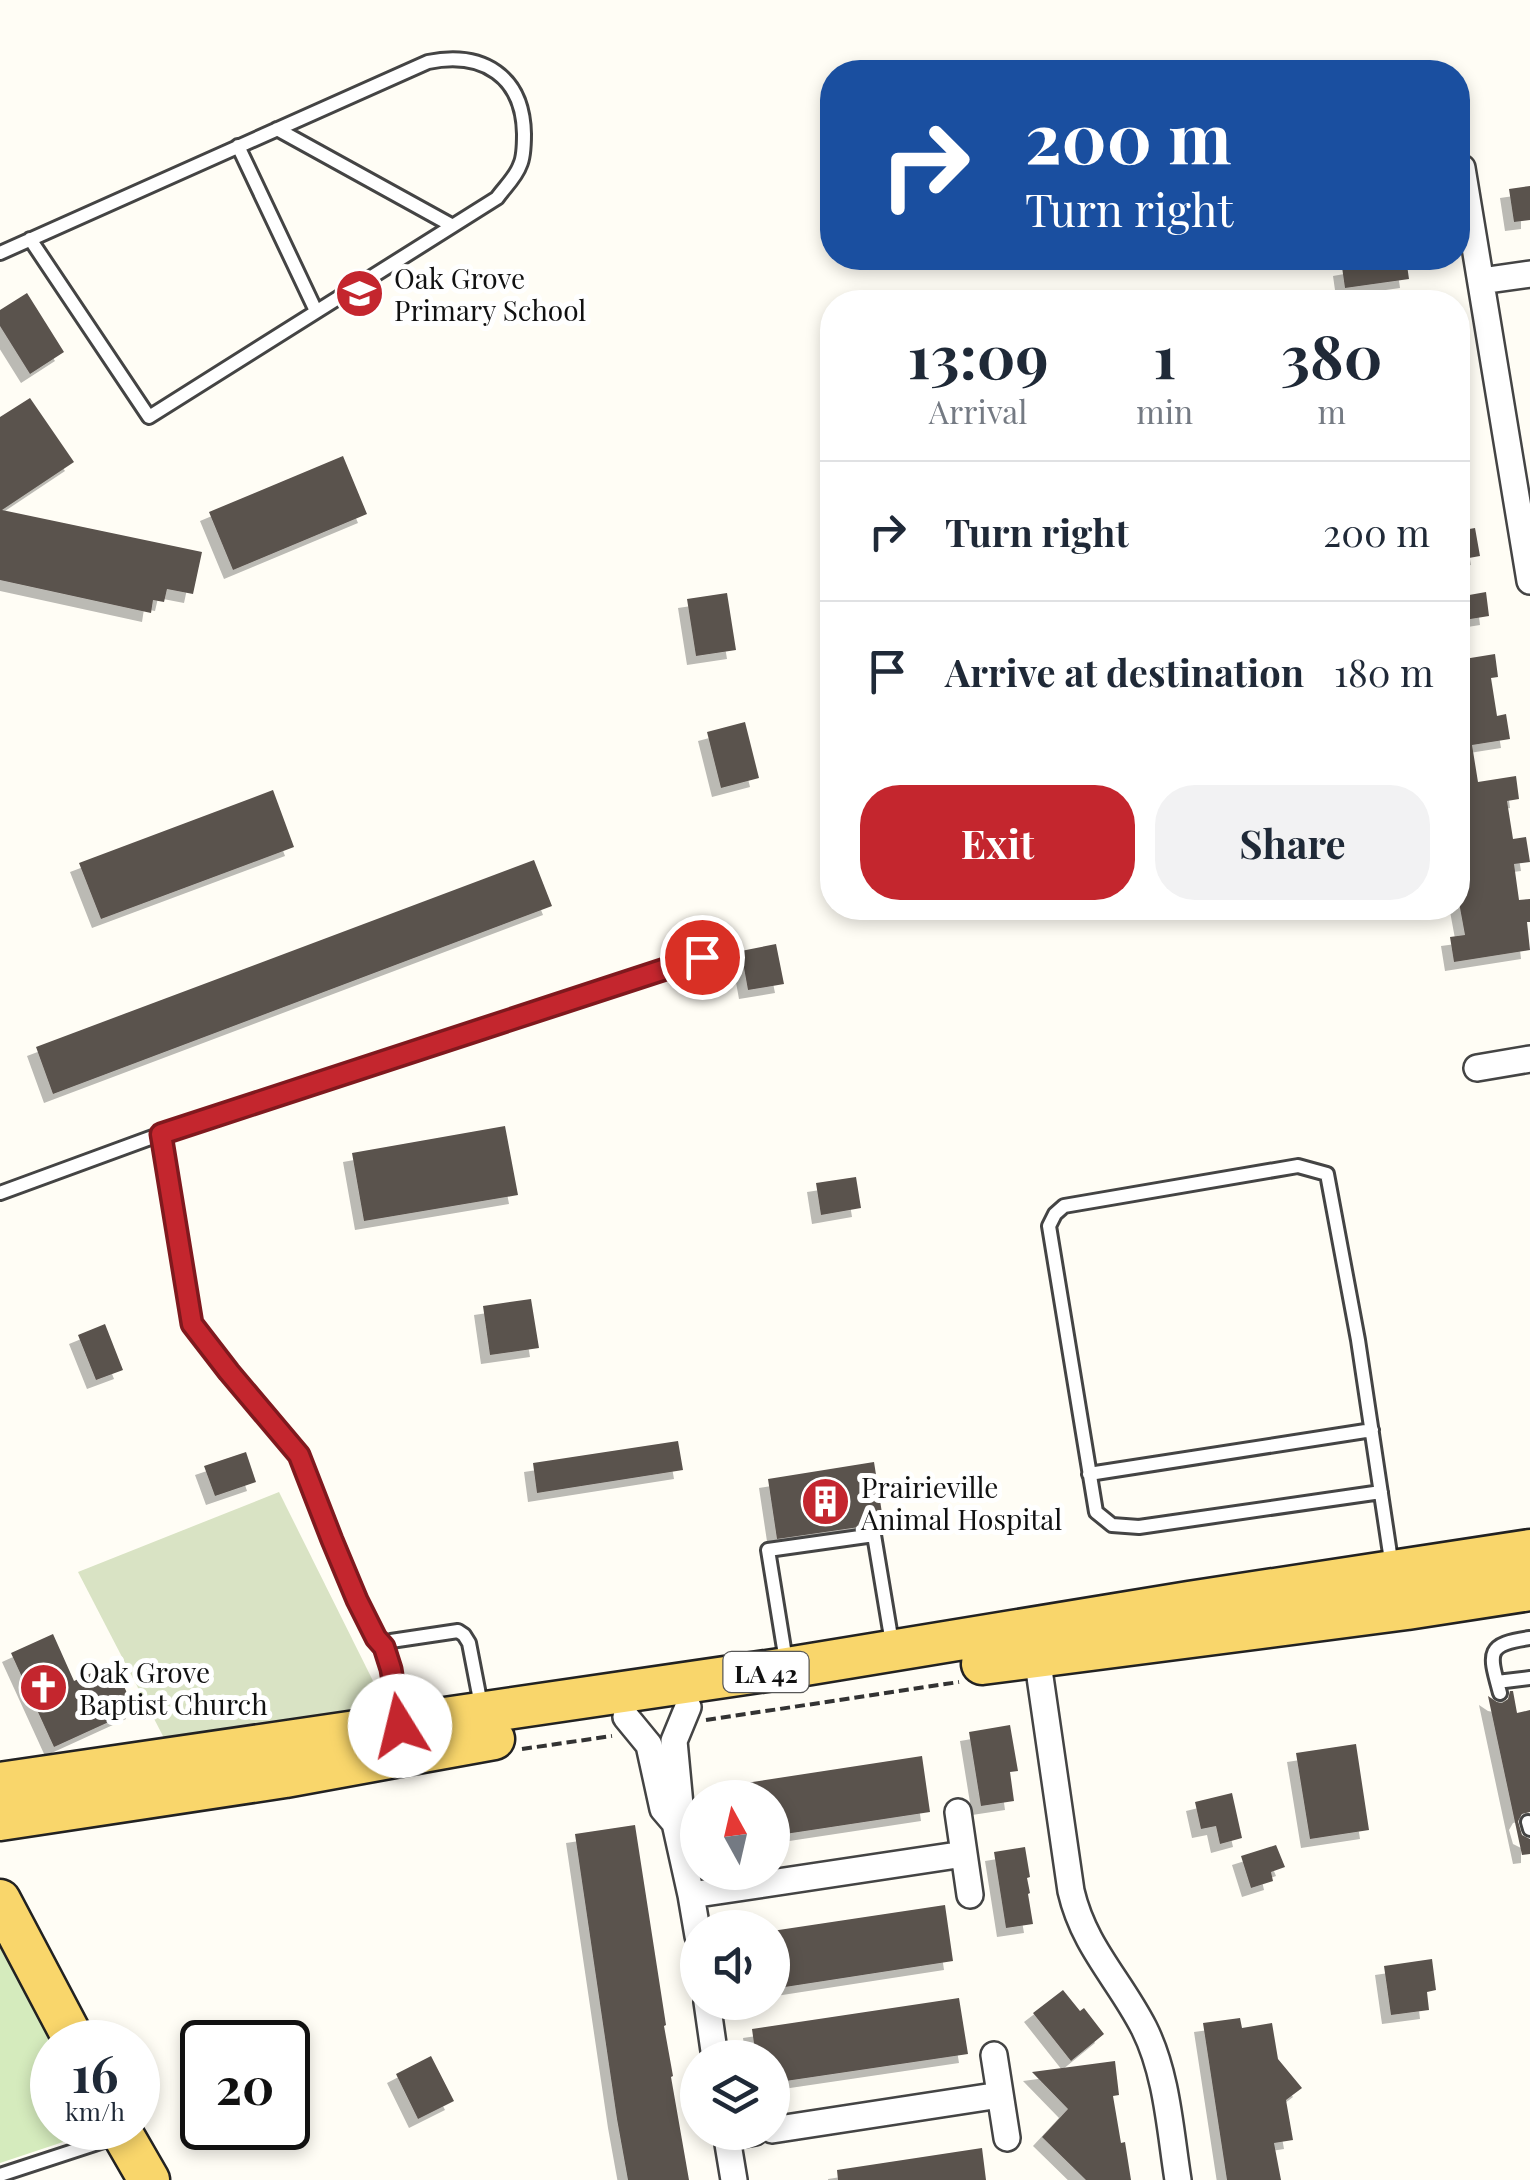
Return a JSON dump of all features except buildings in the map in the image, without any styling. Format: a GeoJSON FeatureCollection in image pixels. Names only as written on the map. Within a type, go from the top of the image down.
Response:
{"type":"FeatureCollection","features":[{"type":"Feature","properties":{"kind":"main road","name":"LA 42"},"geometry":{"type":"LineString","coordinates":[[0,1783],[787,1668],[1530,1550]]}},
{"type":"Feature","properties":{"kind":"main road","name":"LA 42"},"geometry":{"type":"LineString","coordinates":[[0,1820],[284,1777],[626,1717],[693,1716],[1037,1656],[1530,1590]]}},
{"type":"Feature","properties":{"kind":"main road"},"geometry":{"type":"LineString","coordinates":[[5,1918],[63,2020]]}},
{"type":"Feature","properties":{"kind":"main road"},"geometry":{"type":"LineString","coordinates":[[132,2150],[149,2180]]}},
{"type":"Feature","properties":{"kind":"street"},"geometry":{"type":"LineString","coordinates":[[1470,216],[1530,581]]}},
{"type":"Feature","properties":{"kind":"street"},"geometry":{"type":"LineString","coordinates":[[1481,281],[1530,274]]}},
{"type":"Feature","properties":{"kind":"street"},"geometry":{"type":"LineString","coordinates":[[1476,1068],[1530,1060]]}},
{"type":"Feature","properties":{"kind":"street"},"geometry":{"type":"LineString","coordinates":[[1037,1656],[1077,1917],[1152,2048],[1163,2086],[1178,2180]]}},
{"type":"Feature","properties":{"kind":"street"},"geometry":{"type":"LineString","coordinates":[[693,1716],[664,1759],[662,1809],[675,1823],[694,1910]]}},
{"type":"Feature","properties":{"kind":"street"},"geometry":{"type":"LineString","coordinates":[[626,1717],[664,1759]]}},
{"type":"Feature","properties":{"kind":"street"},"geometry":{"type":"LineString","coordinates":[[958,1812],[970,1895]]}},
{"type":"Feature","properties":{"kind":"street"},"geometry":{"type":"LineString","coordinates":[[692,1894],[964,1854]]}},
{"type":"Feature","properties":{"kind":"street"},"geometry":{"type":"LineString","coordinates":[[994,2056],[1007,2138]]}},
{"type":"Feature","properties":{"kind":"street"},"geometry":{"type":"LineString","coordinates":[[790,2127],[1000,2095]]}},
{"type":"Feature","properties":{"kind":"street"},"geometry":{"type":"LineString","coordinates":[[729,2150],[734,2180]]}},
{"type":"Feature","properties":{"kind":"lane"},"geometry":{"type":"LineString","coordinates":[[0,253],[428,62],[444,58],[489,66],[510,83],[519,99],[524,119],[520,166],[497,198],[149,418],[30,240]]}},
{"type":"Feature","properties":{"kind":"lane"},"geometry":{"type":"LineString","coordinates":[[277,129],[452,225]]}},
{"type":"Feature","properties":{"kind":"lane"},"geometry":{"type":"LineString","coordinates":[[238,146],[316,311]]}},
{"type":"Feature","properties":{"kind":"lane"},"geometry":{"type":"LineString","coordinates":[[0,1194],[161,1134],[702,957]]}},
{"type":"Feature","properties":{"kind":"lane"},"geometry":{"type":"LineString","coordinates":[[161,1134],[192,1324],[299,1455],[357,1600],[384,1647],[400,1726]]}},
{"type":"Feature","properties":{"kind":"lane"},"geometry":{"type":"LineString","coordinates":[[1381,1492],[1139,1527],[1112,1525],[1096,1512],[1049,1226],[1055,1214],[1064,1206],[1298,1166],[1327,1174],[1358,1340],[1393,1570]]}},
{"type":"Feature","properties":{"kind":"lane"},"geometry":{"type":"LineString","coordinates":[[1089,1474],[1372,1430]]}},
{"type":"Feature","properties":{"kind":"lane"},"geometry":{"type":"LineString","coordinates":[[787,1668],[768,1550],[874,1535],[894,1650]]}},
{"type":"Feature","properties":{"kind":"lane"},"geometry":{"type":"LineString","coordinates":[[384,1647],[391,1641],[458,1631],[469,1643],[482,1714]]}},
{"type":"Feature","properties":{"kind":"lane"},"geometry":{"type":"LineString","coordinates":[[1530,1638],[1501,1643],[1495,1650],[1493,1667],[1498,1688],[1530,1678]]}},
{"type":"Feature","properties":{"kind":"lane"},"geometry":{"type":"LineString","coordinates":[[0,2175],[69,2150]]}},
{"type":"Feature","properties":{"kind":"path"},"geometry":{"type":"LineString","coordinates":[[693,1716],[710,1720],[962,1682]]}},
{"type":"Feature","properties":{"kind":"green space"},"geometry":{"type":"Polygon","coordinates":[[[279,1492],[386,1707],[164,1738],[78,1572],[279,1492]]]}},
{"type":"Feature","properties":{"kind":"green space"},"geometry":{"type":"Polygon","coordinates":[[[0,1943],[42,2020],[30,2020],[30,2150],[39,2150],[0,2163],[0,1943]]]}},
{"type":"Feature","properties":{"kind":"place","name":"Oak Grove Primary School"},"geometry":{"type":"Point","coordinates":[359,293]}},
{"type":"Feature","properties":{"kind":"place","name":"Prairieville Animal Hospital"},"geometry":{"type":"Point","coordinates":[826,1502]}},
{"type":"Feature","properties":{"kind":"place","name":"Oak Grove Baptist Church"},"geometry":{"type":"Point","coordinates":[44,1687]}},
{"type":"Feature","properties":{"kind":"route"},"geometry":{"type":"LineString","coordinates":[[400,1726],[384,1647],[357,1600],[299,1455],[192,1324],[161,1134],[702,957]]}}]}
